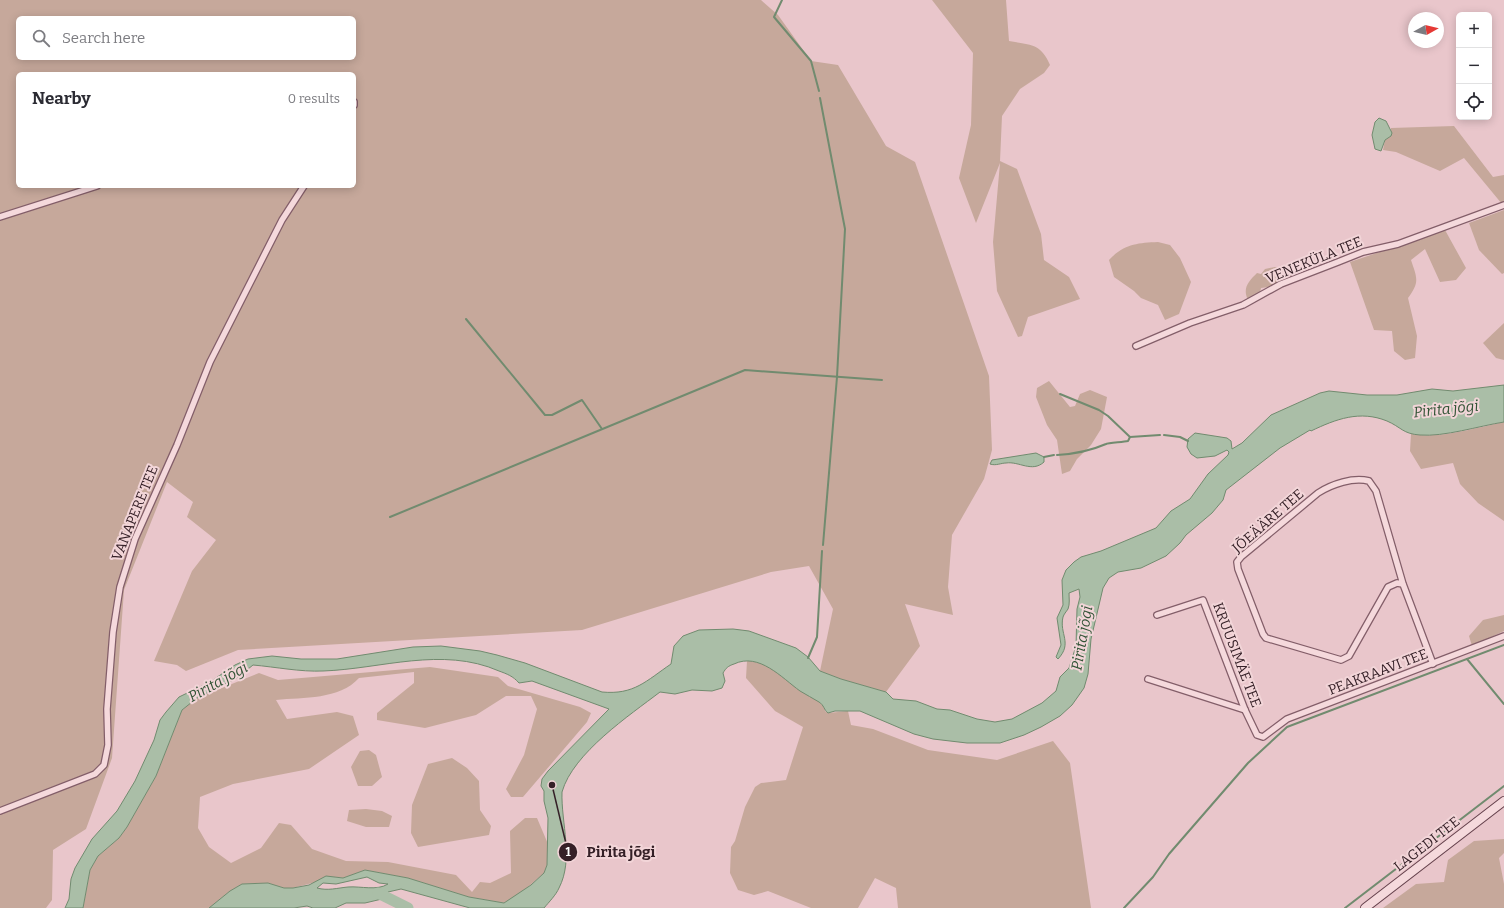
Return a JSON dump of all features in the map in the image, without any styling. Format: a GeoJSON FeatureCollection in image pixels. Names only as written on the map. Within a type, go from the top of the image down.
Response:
{"type":"FeatureCollection","features":[{"type":"Feature","properties":{"kind":"street"},"geometry":{"type":"LineString","coordinates":[[0,217],[91,188]]}},
{"type":"Feature","properties":{"kind":"street","name":"VANAPERE TEE"},"geometry":{"type":"LineString","coordinates":[[0,811],[96,774],[104,765],[108,745],[107,709],[114,624],[120,587],[135,539],[177,445],[210,362],[282,220],[303,188]]}},
{"type":"Feature","properties":{"kind":"street","name":"VENEKÜLA TEE"},"geometry":{"type":"LineString","coordinates":[[1136,346],[1190,323],[1243,305],[1282,284],[1363,252],[1398,244],[1504,205]]}},
{"type":"Feature","properties":{"kind":"street","name":"JÕEÄÄRE TEE"},"geometry":{"type":"LineString","coordinates":[[1403,584],[1397,583],[1388,587],[1349,656],[1341,660],[1266,638],[1263,634],[1238,569],[1237,562],[1241,556],[1318,493],[1339,484],[1365,480],[1373,484],[1403,584],[1433,664]]}},
{"type":"Feature","properties":{"kind":"street","name":"KRUUSIMÄE TEE"},"geometry":{"type":"LineString","coordinates":[[1157,616],[1200,599],[1203,600],[1245,710],[1257,735],[1263,737]]}},
{"type":"Feature","properties":{"kind":"street","name":"PEAKRAAVI TEE"},"geometry":{"type":"LineString","coordinates":[[1263,737],[1288,719],[1504,636]]}},
{"type":"Feature","properties":{"kind":"street"},"geometry":{"type":"LineString","coordinates":[[1148,679],[1245,710]]}},
{"type":"Feature","properties":{"kind":"street","name":"LAGEDI TEE"},"geometry":{"type":"LineString","coordinates":[[1365,908],[1504,801]]}},
{"type":"Feature","properties":{"kind":"shaded area"},"geometry":{"type":"Polygon","coordinates":[[[0,0],[761,0],[778,15],[811,61],[838,65],[886,146],[915,162],[989,376],[992,450],[984,479],[952,535],[948,587],[953,615],[905,604],[920,646],[886,692],[841,679],[820,671],[833,609],[809,566],[771,572],[582,630],[238,650],[186,671],[177,665],[154,661],[192,571],[216,540],[187,517],[193,502],[167,482],[124,590],[112,758],[86,829],[53,850],[52,900],[46,908],[0,908],[0,0]]]}},
{"type":"Feature","properties":{"kind":"shaded area"},"geometry":{"type":"Polygon","coordinates":[[[932,0],[1006,0],[1009,41],[1034,46],[1043,53],[1050,65],[1044,73],[1020,89],[1002,116],[1000,161],[1017,169],[1041,234],[1044,260],[1069,277],[1080,299],[1028,317],[1022,336],[1018,337],[997,291],[993,242],[1000,163],[976,223],[959,178],[971,125],[973,53],[932,0]]]}},
{"type":"Feature","properties":{"kind":"shaded area"},"geometry":{"type":"Polygon","coordinates":[[[1454,126],[1493,177],[1504,175],[1504,203],[1502,204],[1464,158],[1440,171],[1396,152],[1383,150],[1385,140],[1391,136],[1391,128],[1454,126]]]}},
{"type":"Feature","properties":{"kind":"shaded area"},"geometry":{"type":"Polygon","coordinates":[[[1504,210],[1504,273],[1502,274],[1479,250],[1469,223],[1504,210]]]}},
{"type":"Feature","properties":{"kind":"shaded area"},"geometry":{"type":"Polygon","coordinates":[[[1445,230],[1466,268],[1456,280],[1440,282],[1425,249],[1411,260],[1415,271],[1416,284],[1408,298],[1417,336],[1415,358],[1405,360],[1394,351],[1392,331],[1374,330],[1350,262],[1445,230]]]}},
{"type":"Feature","properties":{"kind":"shaded area"},"geometry":{"type":"Polygon","coordinates":[[[1158,242],[1170,245],[1180,258],[1191,282],[1179,314],[1165,320],[1158,305],[1141,298],[1134,291],[1114,277],[1109,260],[1120,251],[1131,245],[1158,242]]]}},
{"type":"Feature","properties":{"kind":"shaded area"},"geometry":{"type":"Polygon","coordinates":[[[1275,267],[1293,271],[1290,279],[1269,287],[1261,288],[1260,293],[1248,300],[1246,296],[1246,288],[1251,279],[1257,273],[1261,274],[1265,269],[1275,267]]]}},
{"type":"Feature","properties":{"kind":"shaded area"},"geometry":{"type":"Polygon","coordinates":[[[1504,323],[1504,360],[1496,358],[1483,343],[1504,323]]]}},
{"type":"Feature","properties":{"kind":"shaded area"},"geometry":{"type":"Polygon","coordinates":[[[1049,381],[1070,407],[1075,406],[1080,394],[1090,390],[1107,397],[1101,429],[1091,445],[1077,459],[1070,471],[1062,474],[1057,440],[1047,425],[1036,397],[1037,388],[1049,381]]]}},
{"type":"Feature","properties":{"kind":"shaded area"},"geometry":{"type":"Polygon","coordinates":[[[1504,422],[1504,521],[1478,503],[1460,484],[1453,463],[1421,469],[1410,451],[1411,434],[1446,434],[1504,422]]]}},
{"type":"Feature","properties":{"kind":"shaded area"},"geometry":{"type":"Polygon","coordinates":[[[1504,615],[1504,631],[1472,646],[1469,636],[1483,620],[1504,615]]]}},
{"type":"Feature","properties":{"kind":"shaded area"},"geometry":{"type":"Polygon","coordinates":[[[768,648],[822,682],[825,711],[828,713],[848,711],[851,725],[873,729],[928,750],[997,760],[1053,741],[1070,763],[1091,908],[898,908],[896,888],[875,878],[858,908],[811,908],[768,891],[754,895],[738,890],[730,873],[731,847],[735,841],[745,807],[755,787],[761,783],[786,780],[803,727],[775,711],[746,678],[747,661],[768,648]]]}},
{"type":"Feature","properties":{"kind":"shaded area"},"geometry":{"type":"Polygon","coordinates":[[[430,667],[498,677],[508,686],[580,707],[591,713],[587,722],[523,797],[511,797],[506,789],[524,755],[537,709],[531,696],[506,696],[476,715],[425,728],[377,720],[377,713],[414,683],[414,672],[359,678],[351,685],[331,694],[309,698],[276,700],[287,719],[337,712],[353,716],[359,735],[309,769],[233,784],[200,797],[198,828],[209,847],[231,863],[261,848],[279,823],[291,825],[312,849],[346,861],[388,862],[456,875],[472,892],[480,882],[490,883],[511,873],[510,831],[525,818],[537,818],[548,844],[547,865],[544,873],[521,893],[504,903],[469,897],[408,878],[365,870],[343,878],[335,877],[293,888],[284,888],[268,883],[242,884],[230,891],[209,908],[83,908],[90,870],[98,856],[119,838],[127,827],[156,776],[182,710],[197,698],[259,673],[278,680],[430,667]]]}},
{"type":"Feature","properties":{"kind":"shaded area"},"geometry":{"type":"Polygon","coordinates":[[[369,750],[376,755],[382,777],[372,786],[358,786],[351,767],[360,751],[369,750]]]}},
{"type":"Feature","properties":{"kind":"shaded area"},"geometry":{"type":"Polygon","coordinates":[[[452,758],[467,768],[479,781],[480,810],[491,826],[489,835],[418,847],[411,833],[412,805],[428,764],[452,758]]]}},
{"type":"Feature","properties":{"kind":"shaded area"},"geometry":{"type":"Polygon","coordinates":[[[366,809],[382,811],[392,816],[389,827],[366,827],[347,821],[349,810],[366,809]]]}},
{"type":"Feature","properties":{"kind":"shaded area"},"geometry":{"type":"Polygon","coordinates":[[[1504,839],[1504,853],[1499,858],[1504,884],[1504,908],[1383,908],[1416,884],[1444,882],[1448,860],[1474,841],[1504,839]]]}},
{"type":"Feature","properties":{"kind":"water"},"geometry":{"type":"Polygon","coordinates":[[[1379,118],[1386,121],[1392,133],[1391,136],[1385,140],[1381,151],[1375,149],[1372,135],[1375,122],[1379,118]]]}},
{"type":"Feature","properties":{"kind":"water"},"geometry":{"type":"Polygon","coordinates":[[[1504,385],[1504,422],[1451,433],[1420,435],[1406,432],[1387,421],[1367,416],[1358,416],[1348,417],[1311,431],[1310,430],[1280,448],[1226,490],[1223,500],[1212,513],[1186,535],[1166,556],[1141,568],[1118,572],[1109,578],[1103,588],[1091,639],[1088,674],[1084,688],[1072,705],[1060,716],[1024,735],[1000,743],[967,743],[933,739],[914,734],[860,711],[835,711],[828,713],[821,703],[800,691],[770,668],[752,661],[743,661],[727,667],[723,673],[725,681],[722,688],[712,691],[692,690],[675,694],[660,692],[619,723],[590,749],[578,763],[568,777],[562,792],[566,841],[566,865],[559,888],[544,908],[470,908],[401,889],[388,892],[382,899],[365,903],[346,903],[335,908],[313,908],[307,906],[294,908],[209,908],[230,891],[242,884],[268,883],[284,888],[293,888],[309,885],[326,876],[343,878],[365,870],[408,878],[469,897],[504,903],[531,885],[544,873],[547,865],[548,818],[544,801],[544,791],[541,786],[542,779],[609,709],[532,681],[519,683],[507,674],[499,671],[477,664],[456,660],[434,659],[323,671],[297,670],[253,665],[237,678],[197,698],[182,710],[156,776],[127,827],[119,838],[98,856],[90,870],[83,908],[65,908],[69,899],[71,879],[75,868],[92,839],[117,811],[135,781],[154,740],[160,720],[179,697],[210,682],[235,665],[248,659],[272,656],[301,659],[337,659],[413,647],[441,646],[480,651],[497,655],[525,663],[602,692],[613,692],[623,691],[639,686],[671,664],[674,646],[683,636],[699,630],[733,629],[749,631],[796,648],[808,657],[820,671],[841,679],[886,692],[893,699],[916,701],[937,709],[950,710],[977,719],[995,722],[1012,719],[1042,703],[1056,691],[1060,677],[1069,668],[1076,646],[1077,609],[1080,597],[1079,589],[1069,593],[1069,607],[1063,616],[1062,623],[1065,648],[1058,659],[1056,657],[1061,645],[1057,618],[1063,605],[1062,580],[1066,570],[1081,557],[1101,551],[1156,528],[1171,511],[1190,499],[1208,474],[1228,455],[1229,452],[1227,450],[1215,456],[1197,458],[1191,454],[1187,447],[1188,439],[1195,433],[1227,438],[1231,441],[1232,449],[1242,443],[1271,415],[1320,393],[1329,391],[1367,395],[1397,395],[1432,389],[1453,391],[1504,385]],[[367,877],[336,884],[323,883],[317,888],[374,888],[388,884],[379,883],[367,877]]]}},
{"type":"Feature","properties":{"kind":"water"},"geometry":{"type":"Polygon","coordinates":[[[1036,453],[1044,457],[1044,462],[1035,467],[1011,463],[990,464],[992,460],[1036,453]]]}},
{"type":"Feature","properties":{"kind":"waterway"},"geometry":{"type":"LineString","coordinates":[[782,0],[774,17],[811,61],[819,91]]}},
{"type":"Feature","properties":{"kind":"waterway"},"geometry":{"type":"LineString","coordinates":[[820,98],[845,229],[837,377],[823,545]]}},
{"type":"Feature","properties":{"kind":"waterway"},"geometry":{"type":"LineString","coordinates":[[466,319],[545,415],[552,415],[582,400],[602,429]]}},
{"type":"Feature","properties":{"kind":"waterway"},"geometry":{"type":"LineString","coordinates":[[390,517],[745,370],[882,380]]}},
{"type":"Feature","properties":{"kind":"waterway"},"geometry":{"type":"LineString","coordinates":[[1060,394],[1099,410],[1108,416],[1130,437],[1160,435]]}},
{"type":"Feature","properties":{"kind":"waterway"},"geometry":{"type":"LineString","coordinates":[[1164,435],[1180,437],[1188,441]]}},
{"type":"Feature","properties":{"kind":"waterway"},"geometry":{"type":"LineString","coordinates":[[1057,455],[1082,452],[1107,444],[1128,441],[1130,437]]}},
{"type":"Feature","properties":{"kind":"waterway"},"geometry":{"type":"LineString","coordinates":[[1044,457],[1054,455]]}},
{"type":"Feature","properties":{"kind":"waterway"},"geometry":{"type":"LineString","coordinates":[[808,658],[817,637],[822,551]]}},
{"type":"Feature","properties":{"kind":"waterway"},"geometry":{"type":"LineString","coordinates":[[1124,908],[1153,877],[1169,854],[1248,763],[1287,727],[1504,645]]}},
{"type":"Feature","properties":{"kind":"waterway"},"geometry":{"type":"LineString","coordinates":[[1467,659],[1504,704]]}},
{"type":"Feature","properties":{"kind":"waterway"},"geometry":{"type":"LineString","coordinates":[[1345,908],[1504,786]]}},
{"type":"Feature","properties":{"kind":"waterway","name":"Pirita jõgi"},"geometry":{"type":"LineString","coordinates":[[378,893],[408,908]]}},
{"type":"Feature","properties":{"kind":"place","name":"Pirita jõgi"},"geometry":{"type":"Point","coordinates":[552,785]}}]}
